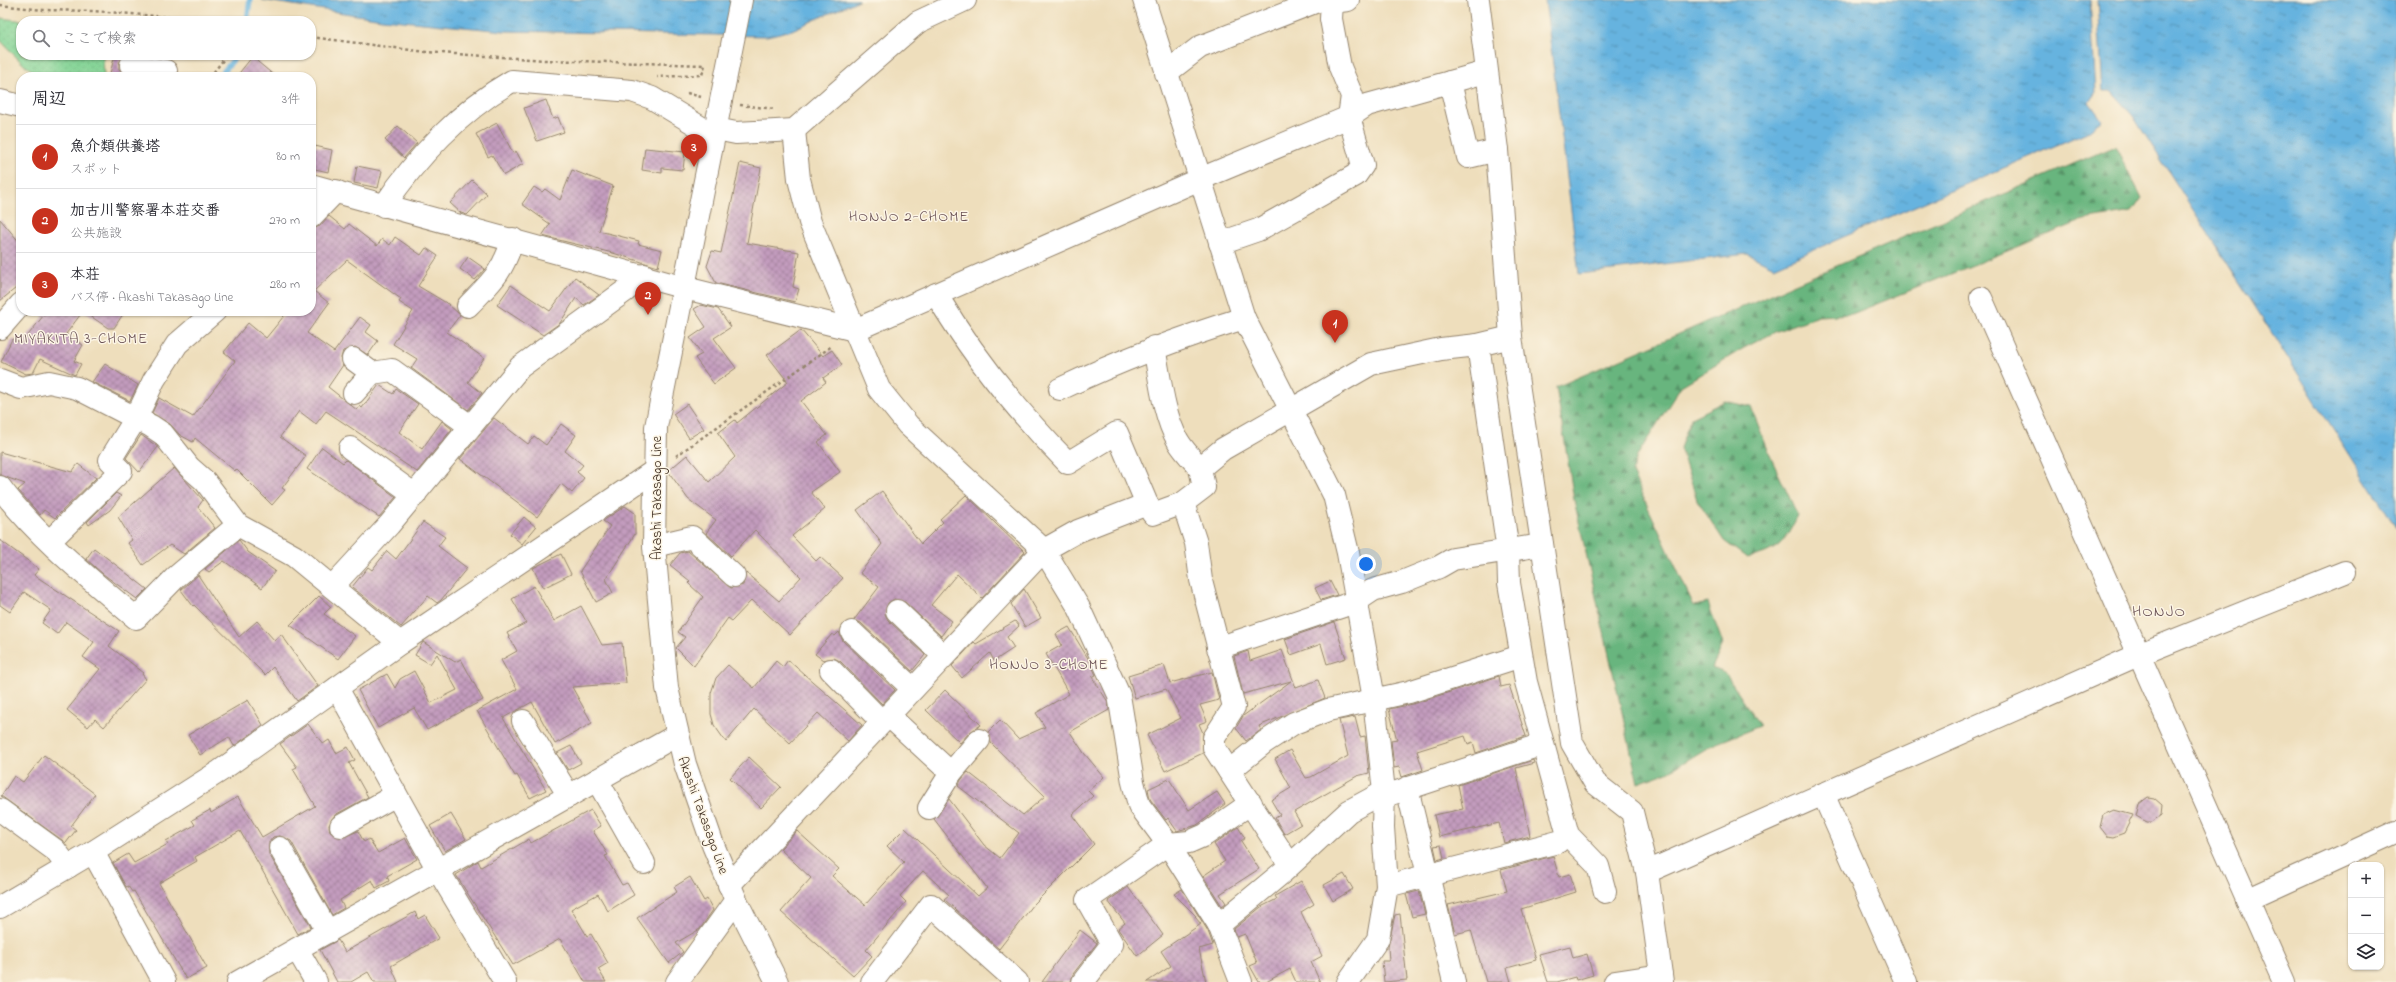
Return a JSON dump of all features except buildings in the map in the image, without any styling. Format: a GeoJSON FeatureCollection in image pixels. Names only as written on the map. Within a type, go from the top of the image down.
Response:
{"type":"FeatureCollection","features":[{"type":"Feature","properties":{"kind":"street","name":"Akashi Takasago Line"},"geometry":{"type":"LineString","coordinates":[[741,0],[729,66],[664,380],[656,428],[654,471],[654,546],[667,688],[677,735],[696,799],[733,892],[777,982]]}},
{"type":"Feature","properties":{"kind":"street"},"geometry":{"type":"LineString","coordinates":[[384,206],[395,189],[447,131],[500,88],[512,81],[632,91],[652,98],[705,130],[716,129],[736,133],[794,130],[918,22],[965,0]]}},
{"type":"Feature","properties":{"kind":"street"},"geometry":{"type":"LineString","coordinates":[[1144,0],[1244,318],[1334,495],[1348,553],[1355,602],[1374,700],[1384,794],[1387,886],[1378,939],[1348,982]]}},
{"type":"Feature","properties":{"kind":"street"},"geometry":{"type":"LineString","coordinates":[[1166,73],[1200,47],[1320,0],[1340,1],[1332,19],[1340,67],[1352,96],[1349,117],[1363,165],[1356,175],[1258,230],[1220,243]]}},
{"type":"Feature","properties":{"kind":"street"},"geometry":{"type":"LineString","coordinates":[[1478,0],[1497,150],[1511,337],[1572,743],[1595,783],[1632,812],[1647,872],[1662,979],[1615,982]]}},
{"type":"Feature","properties":{"kind":"street"},"geometry":{"type":"LineString","coordinates":[[316,186],[384,206],[644,275],[684,288],[855,330],[1200,179],[1349,117],[1367,105],[1486,72]]}},
{"type":"Feature","properties":{"kind":"street"},"geometry":{"type":"LineString","coordinates":[[1450,82],[1468,157],[1497,150]]}},
{"type":"Feature","properties":{"kind":"street"},"geometry":{"type":"LineString","coordinates":[[0,100],[16,105]]}},
{"type":"Feature","properties":{"kind":"street"},"geometry":{"type":"LineString","coordinates":[[794,130],[799,179],[810,222],[879,389],[908,425],[1044,550],[1079,608],[1119,695],[1132,782],[1139,805],[1168,844],[1219,925],[1241,982]]}},
{"type":"Feature","properties":{"kind":"street"},"geometry":{"type":"LineString","coordinates":[[316,211],[336,191]]}},
{"type":"Feature","properties":{"kind":"street"},"geometry":{"type":"LineString","coordinates":[[468,306],[498,275],[504,265],[513,239]]}},
{"type":"Feature","properties":{"kind":"street"},"geometry":{"type":"LineString","coordinates":[[332,587],[415,495],[470,426],[520,368],[625,292],[644,275]]}},
{"type":"Feature","properties":{"kind":"street"},"geometry":{"type":"LineString","coordinates":[[936,294],[954,325],[1005,396],[1027,422],[1068,463],[1117,433],[1147,504],[1153,514],[1182,503],[1204,487],[1200,468],[1186,452],[1174,434],[1166,410],[1154,347]]}},
{"type":"Feature","properties":{"kind":"street"},"geometry":{"type":"LineString","coordinates":[[1981,298],[2284,982]]}},
{"type":"Feature","properties":{"kind":"street"},"geometry":{"type":"LineString","coordinates":[[0,328],[16,310]]}},
{"type":"Feature","properties":{"kind":"street"},"geometry":{"type":"LineString","coordinates":[[50,541],[121,471],[110,460],[136,418],[154,380],[177,344],[209,316]]}},
{"type":"Feature","properties":{"kind":"street"},"geometry":{"type":"LineString","coordinates":[[1060,389],[1118,361],[1154,347],[1244,318]]}},
{"type":"Feature","properties":{"kind":"street"},"geometry":{"type":"LineString","coordinates":[[1200,468],[1223,449],[1370,364],[1440,349],[1478,345],[1511,337]]}},
{"type":"Feature","properties":{"kind":"street"},"geometry":{"type":"LineString","coordinates":[[1478,345],[1508,551],[1509,583],[1526,682],[1568,835],[1598,866],[1605,892]]}},
{"type":"Feature","properties":{"kind":"street"},"geometry":{"type":"LineString","coordinates":[[353,359],[372,373]]}},
{"type":"Feature","properties":{"kind":"street"},"geometry":{"type":"LineString","coordinates":[[354,393],[372,373],[392,370],[470,426]]}},
{"type":"Feature","properties":{"kind":"street"},"geometry":{"type":"LineString","coordinates":[[0,380],[21,388],[49,382],[77,388],[136,418],[163,434],[188,467],[204,481],[238,525],[294,556],[400,643]]}},
{"type":"Feature","properties":{"kind":"street"},"geometry":{"type":"LineString","coordinates":[[350,448],[415,495]]}},
{"type":"Feature","properties":{"kind":"street"},"geometry":{"type":"LineString","coordinates":[[0,907],[93,852],[220,771],[400,643],[654,471]]}},
{"type":"Feature","properties":{"kind":"street"},"geometry":{"type":"LineString","coordinates":[[0,487],[13,504],[50,541],[136,618],[176,577],[238,525]]}},
{"type":"Feature","properties":{"kind":"street"},"geometry":{"type":"LineString","coordinates":[[1182,503],[1196,543],[1201,580],[1234,707],[1214,738],[1214,748],[1290,865]]}},
{"type":"Feature","properties":{"kind":"street"},"geometry":{"type":"LineString","coordinates":[[678,982],[733,892],[821,790],[885,719],[1044,550],[1078,531],[1147,504]]}},
{"type":"Feature","properties":{"kind":"street"},"geometry":{"type":"LineString","coordinates":[[654,546],[692,537],[735,575]]}},
{"type":"Feature","properties":{"kind":"street"},"geometry":{"type":"LineString","coordinates":[[1218,648],[1355,602],[1374,590],[1402,582],[1439,567],[1453,559],[1542,545]]}},
{"type":"Feature","properties":{"kind":"street"},"geometry":{"type":"LineString","coordinates":[[1647,872],[2138,655],[2345,572]]}},
{"type":"Feature","properties":{"kind":"street"},"geometry":{"type":"LineString","coordinates":[[897,611],[944,656]]}},
{"type":"Feature","properties":{"kind":"street"},"geometry":{"type":"LineString","coordinates":[[852,632],[913,689]]}},
{"type":"Feature","properties":{"kind":"street"},"geometry":{"type":"LineString","coordinates":[[1229,771],[1265,742],[1294,723],[1328,710],[1409,692],[1521,656]]}},
{"type":"Feature","properties":{"kind":"street"},"geometry":{"type":"LineString","coordinates":[[831,670],[885,719],[951,773]]}},
{"type":"Feature","properties":{"kind":"street"},"geometry":{"type":"LineString","coordinates":[[337,688],[438,870],[505,982]]}},
{"type":"Feature","properties":{"kind":"street"},"geometry":{"type":"LineString","coordinates":[[523,721],[569,796]]}},
{"type":"Feature","properties":{"kind":"street"},"geometry":{"type":"LineString","coordinates":[[238,982],[677,735]]}},
{"type":"Feature","properties":{"kind":"street"},"geometry":{"type":"LineString","coordinates":[[929,808],[951,773],[979,740]]}},
{"type":"Feature","properties":{"kind":"street"},"geometry":{"type":"LineString","coordinates":[[1219,925],[1290,865],[1349,811],[1384,794],[1543,744]]}},
{"type":"Feature","properties":{"kind":"street"},"geometry":{"type":"LineString","coordinates":[[597,780],[644,863]]}},
{"type":"Feature","properties":{"kind":"street"},"geometry":{"type":"LineString","coordinates":[[1407,788],[1420,836],[1427,875],[1454,982]]}},
{"type":"Feature","properties":{"kind":"street"},"geometry":{"type":"LineString","coordinates":[[1824,794],[1906,982]]}},
{"type":"Feature","properties":{"kind":"street"},"geometry":{"type":"LineString","coordinates":[[342,826],[396,795]]}},
{"type":"Feature","properties":{"kind":"street"},"geometry":{"type":"LineString","coordinates":[[1083,982],[1112,944],[1087,900],[1168,844],[1189,842],[1206,835],[1251,803]]}},
{"type":"Feature","properties":{"kind":"street"},"geometry":{"type":"LineString","coordinates":[[0,810],[54,850],[68,867]]}},
{"type":"Feature","properties":{"kind":"street"},"geometry":{"type":"LineString","coordinates":[[2247,900],[2396,832]]}},
{"type":"Feature","properties":{"kind":"street"},"geometry":{"type":"LineString","coordinates":[[1387,886],[1558,842]]}},
{"type":"Feature","properties":{"kind":"street"},"geometry":{"type":"LineString","coordinates":[[280,848],[328,932]]}},
{"type":"Feature","properties":{"kind":"street"},"geometry":{"type":"LineString","coordinates":[[93,852],[164,982]]}},
{"type":"Feature","properties":{"kind":"street"},"geometry":{"type":"LineString","coordinates":[[872,982],[931,904],[1017,982]]}},
{"type":"Feature","properties":{"kind":"street"},"geometry":{"type":"LineString","coordinates":[[297,949],[316,982]]}},
{"type":"Feature","properties":{"kind":"path"},"geometry":{"type":"LineString","coordinates":[[0,4],[43,10],[94,11],[155,16]]}},
{"type":"Feature","properties":{"kind":"path"},"geometry":{"type":"LineString","coordinates":[[316,38],[426,52],[545,60],[705,65],[702,75],[653,77]]}},
{"type":"Feature","properties":{"kind":"path"},"geometry":{"type":"LineString","coordinates":[[214,72],[222,60]]}},
{"type":"Feature","properties":{"kind":"path"},"geometry":{"type":"LineString","coordinates":[[681,92],[702,97]]}},
{"type":"Feature","properties":{"kind":"path"},"geometry":{"type":"LineString","coordinates":[[654,471],[855,330]]}},
{"type":"Feature","properties":{"kind":"green space"},"geometry":{"type":"Polygon","coordinates":[[[0,18],[16,20],[16,57],[0,40],[0,18]]]}},
{"type":"Feature","properties":{"kind":"green space"},"geometry":{"type":"Polygon","coordinates":[[[19,60],[103,60],[104,72],[34,72],[19,60]]]}},
{"type":"Feature","properties":{"kind":"green space"},"geometry":{"type":"Polygon","coordinates":[[[2115,146],[2142,198],[2132,212],[2084,220],[1852,314],[1818,316],[1777,331],[1744,348],[1681,386],[1637,456],[1632,473],[1694,606],[1708,603],[1723,644],[1712,668],[1725,673],[1760,726],[1712,745],[1668,772],[1638,783],[1574,500],[1556,387],[2115,146]]]}},
{"type":"Feature","properties":{"kind":"green space"},"geometry":{"type":"Polygon","coordinates":[[[1725,401],[1751,407],[1772,460],[1798,516],[1789,533],[1779,545],[1766,553],[1747,558],[1724,541],[1697,500],[1680,448],[1691,418],[1725,401]]]}},
{"type":"Feature","properties":{"kind":"water"},"geometry":{"type":"Polygon","coordinates":[[[261,0],[859,0],[792,30],[767,36],[504,31],[382,19],[261,0]]]}},
{"type":"Feature","properties":{"kind":"water"},"geometry":{"type":"Polygon","coordinates":[[[1545,0],[2090,0],[2096,92],[2089,102],[2102,120],[2087,132],[1774,267],[1747,254],[1579,274],[1545,0]]]}},
{"type":"Feature","properties":{"kind":"water"},"geometry":{"type":"Polygon","coordinates":[[[2097,0],[2396,0],[2396,527],[2133,116],[2111,91],[2103,91],[2097,0]]]}},
{"type":"Feature","properties":{"kind":"waterway"},"geometry":{"type":"LineString","coordinates":[[248,16],[250,0]]}},
{"type":"Feature","properties":{"kind":"waterway"},"geometry":{"type":"LineString","coordinates":[[223,72],[233,60]]}},
{"type":"Feature","properties":{"kind":"place","name":"本荘"},"geometry":{"type":"Point","coordinates":[694,167]}},
{"type":"Feature","properties":{"kind":"place","name":"加古川警察署本荘交番"},"geometry":{"type":"Point","coordinates":[648,315]}},
{"type":"Feature","properties":{"kind":"place","name":"魚介類供養塔"},"geometry":{"type":"Point","coordinates":[1335,343]}},
{"type":"Feature","properties":{"kind":"district","name":"HONJO 2-CHOME"},"geometry":{"type":"Point","coordinates":[909,216]}},
{"type":"Feature","properties":{"kind":"district","name":"MIYAKITA 3-CHOME"},"geometry":{"type":"Point","coordinates":[81,338]}},
{"type":"Feature","properties":{"kind":"district","name":"HONJO"},"geometry":{"type":"Point","coordinates":[2159,610]}},
{"type":"Feature","properties":{"kind":"district","name":"HONJO 3-CHOME"},"geometry":{"type":"Point","coordinates":[1049,664]}}]}
